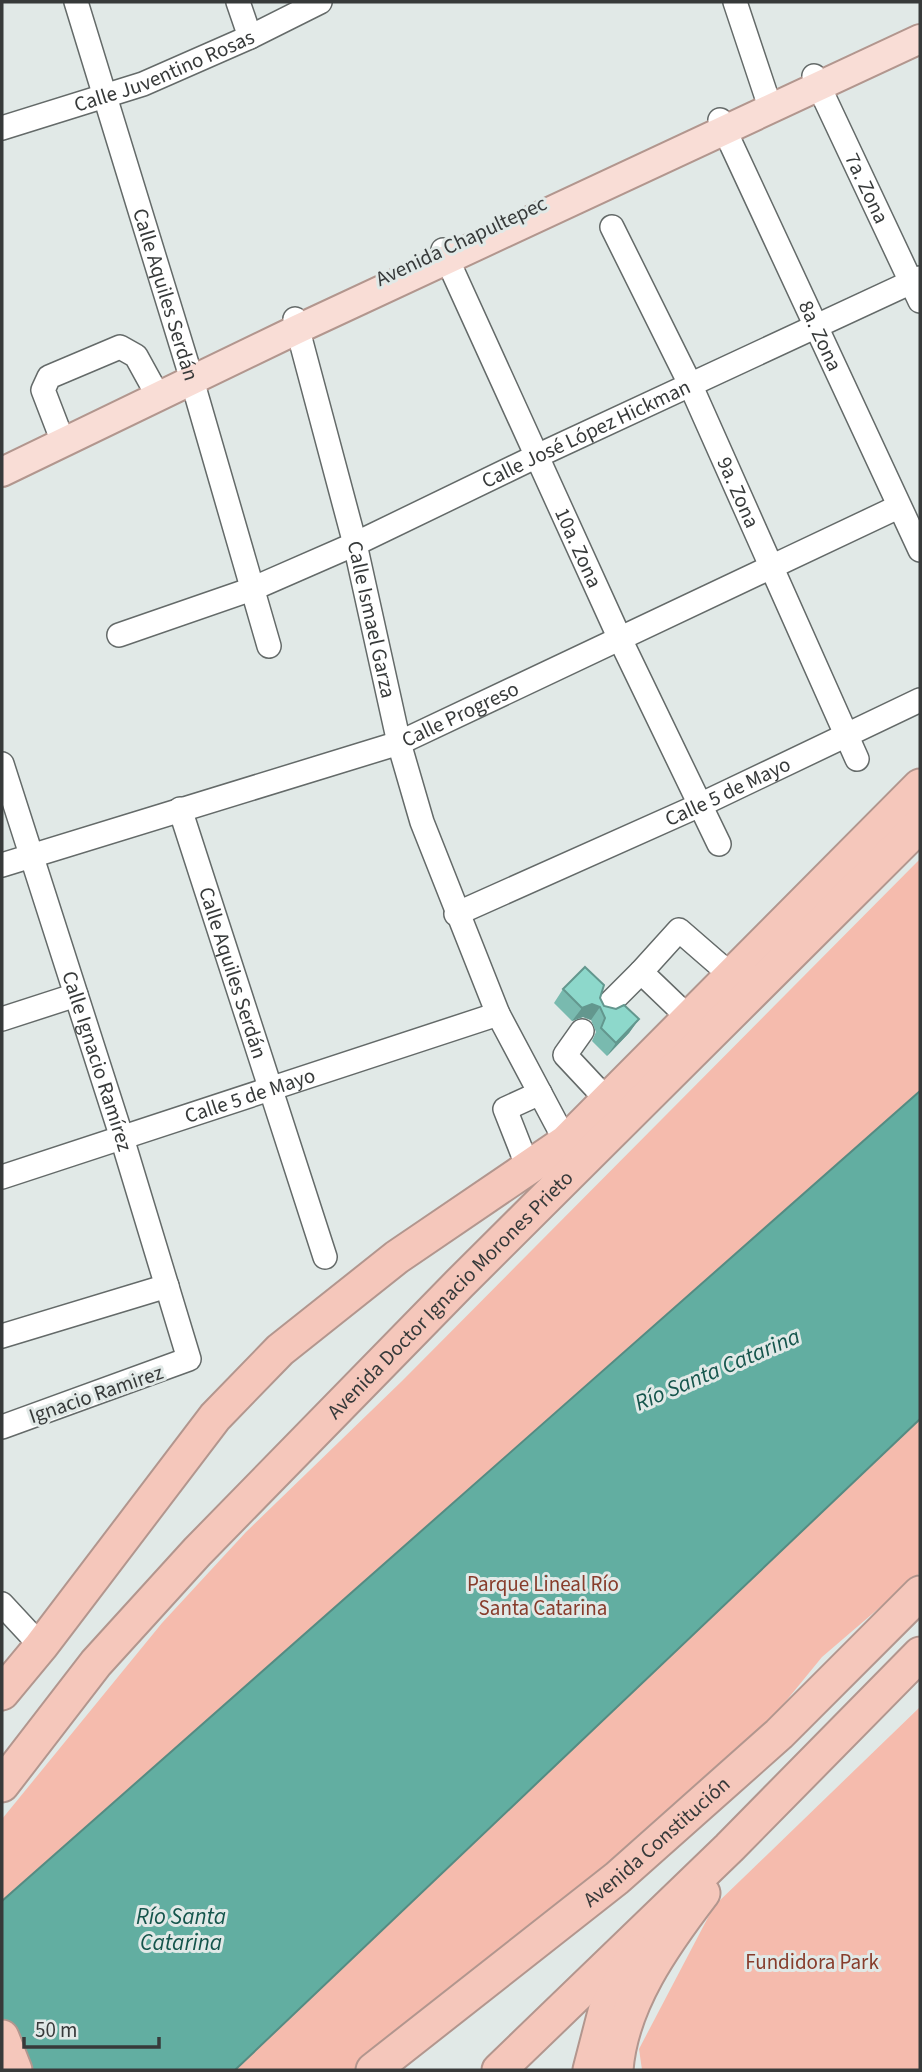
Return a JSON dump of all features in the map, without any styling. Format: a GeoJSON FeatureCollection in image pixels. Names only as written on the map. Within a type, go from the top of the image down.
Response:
{"type":"FeatureCollection","features":[{"type":"Feature","properties":{"kind":"highway","name":"Avenida Doctor Ignacio Morones Prieto"},"geometry":{"type":"LineString","coordinates":[[34,1639],[76,1574],[118,1545],[215,1417],[280,1350],[397,1256],[529,1170],[566,1142],[920,786]]}},
{"type":"Feature","properties":{"kind":"highway","name":"Avenida Doctor Ignacio Morones Prieto"},"geometry":{"type":"LineString","coordinates":[[2,1785],[96,1663],[197,1552],[459,1284],[920,825]]}},
{"type":"Feature","properties":{"kind":"highway"},"geometry":{"type":"LineString","coordinates":[[459,1284],[529,1170]]}},
{"type":"Feature","properties":{"kind":"highway","name":"Avenida Constitución"},"geometry":{"type":"LineString","coordinates":[[373,2070],[617,1878],[779,1734],[920,1593]]}},
{"type":"Feature","properties":{"kind":"highway"},"geometry":{"type":"LineString","coordinates":[[851,1661],[920,1606]]}},
{"type":"Feature","properties":{"kind":"highway"},"geometry":{"type":"LineString","coordinates":[[2,1659],[34,1639]]}},
{"type":"Feature","properties":{"kind":"highway"},"geometry":{"type":"LineString","coordinates":[[2,1693],[34,1639]]}},
{"type":"Feature","properties":{"kind":"highway"},"geometry":{"type":"LineString","coordinates":[[499,2070],[729,1849],[920,1654]]}},
{"type":"Feature","properties":{"kind":"highway"},"geometry":{"type":"LineString","coordinates":[[2,1750],[35,1715],[96,1663]]}},
{"type":"Feature","properties":{"kind":"highway"},"geometry":{"type":"LineString","coordinates":[[616,2070],[626,2023],[643,1984],[683,1919],[707,1888],[729,1849]]}},
{"type":"Feature","properties":{"kind":"highway"},"geometry":{"type":"LineString","coordinates":[[590,2070],[598,2034],[613,1991],[658,1916]]}},
{"type":"Feature","properties":{"kind":"highway"},"geometry":{"type":"LineString","coordinates":[[2,2037],[15,2070]]}},
{"type":"Feature","properties":{"kind":"main road","name":"Avenida Chapultepec"},"geometry":{"type":"LineString","coordinates":[[2,458],[61,437],[722,125],[767,98],[816,81],[920,26]]}},
{"type":"Feature","properties":{"kind":"main road"},"geometry":{"type":"LineString","coordinates":[[722,125],[816,81],[920,39]]}},
{"type":"Feature","properties":{"kind":"main road"},"geometry":{"type":"LineString","coordinates":[[2,472],[61,437]]}},
{"type":"Feature","properties":{"kind":"street","name":"Calle Aquiles Serdán"},"geometry":{"type":"LineString","coordinates":[[76,2],[191,374],[269,646]]}},
{"type":"Feature","properties":{"kind":"street"},"geometry":{"type":"LineString","coordinates":[[238,2],[250,37]]}},
{"type":"Feature","properties":{"kind":"street","name":"Calle Juventino Rosas"},"geometry":{"type":"LineString","coordinates":[[2,128],[106,96],[197,62],[320,2]]}},
{"type":"Feature","properties":{"kind":"street"},"geometry":{"type":"LineString","coordinates":[[735,2],[767,98]]}},
{"type":"Feature","properties":{"kind":"street","name":"7a. Zona"},"geometry":{"type":"LineString","coordinates":[[816,81],[917,287]]}},
{"type":"Feature","properties":{"kind":"street","name":"8a. Zona"},"geometry":{"type":"LineString","coordinates":[[722,125],[813,326],[920,550]]}},
{"type":"Feature","properties":{"kind":"street","name":"9a. Zona"},"geometry":{"type":"LineString","coordinates":[[612,227],[690,384],[774,567],[857,760]]}},
{"type":"Feature","properties":{"kind":"street","name":"10a. Zona"},"geometry":{"type":"LineString","coordinates":[[446,255],[620,639],[719,844]]}},
{"type":"Feature","properties":{"kind":"street","name":"Calle José López Hickman"},"geometry":{"type":"LineString","coordinates":[[119,635],[252,589],[355,544],[813,326],[917,287]]}},
{"type":"Feature","properties":{"kind":"street","name":"Calle Ismael Garza"},"geometry":{"type":"LineString","coordinates":[[296,324],[355,544],[399,743],[422,822],[456,914],[498,1014],[566,1142]]}},
{"type":"Feature","properties":{"kind":"street"},"geometry":{"type":"LineString","coordinates":[[61,437],[43,390],[49,377],[120,347],[135,356],[155,391]]}},
{"type":"Feature","properties":{"kind":"street","name":"Calle Progreso"},"geometry":{"type":"LineString","coordinates":[[2,864],[399,743],[898,507]]}},
{"type":"Feature","properties":{"kind":"street","name":"Calle 5 de Mayo"},"geometry":{"type":"LineString","coordinates":[[456,914],[700,805],[920,700]]}},
{"type":"Feature","properties":{"kind":"street","name":"Calle Ignacio Ramírez"},"geometry":{"type":"LineString","coordinates":[[2,764],[122,1138],[189,1359]]}},
{"type":"Feature","properties":{"kind":"street","name":"Calle Aquiles Serdán"},"geometry":{"type":"LineString","coordinates":[[180,809],[268,1088],[325,1256]]}},
{"type":"Feature","properties":{"kind":"street"},"geometry":{"type":"LineString","coordinates":[[604,1009],[679,930],[732,976]]}},
{"type":"Feature","properties":{"kind":"street"},"geometry":{"type":"LineString","coordinates":[[641,972],[690,1019]]}},
{"type":"Feature","properties":{"kind":"street"},"geometry":{"type":"LineString","coordinates":[[2,1020],[76,995]]}},
{"type":"Feature","properties":{"kind":"street","name":"Calle 5 de Mayo"},"geometry":{"type":"LineString","coordinates":[[2,1177],[498,1014]]}},
{"type":"Feature","properties":{"kind":"street"},"geometry":{"type":"LineString","coordinates":[[582,1031],[565,1055],[608,1101]]}},
{"type":"Feature","properties":{"kind":"street"},"geometry":{"type":"LineString","coordinates":[[529,1170],[505,1108],[540,1093]]}},
{"type":"Feature","properties":{"kind":"street"},"geometry":{"type":"LineString","coordinates":[[2,1336],[167,1286]]}},
{"type":"Feature","properties":{"kind":"street","name":"Ignacio Ramirez"},"geometry":{"type":"LineString","coordinates":[[2,1427],[189,1359]]}},
{"type":"Feature","properties":{"kind":"street"},"geometry":{"type":"LineString","coordinates":[[2,1604],[34,1639]]}},
{"type":"Feature","properties":{"kind":"green space","name":"Parque Lineal Río Santa Catarina"},"geometry":{"type":"Polygon","coordinates":[[[920,859],[920,1573],[822,1657],[764,1728],[584,1895],[353,2070],[2,2070],[2,1819],[162,1623],[246,1532],[402,1381],[920,859]]]}},
{"type":"Feature","properties":{"kind":"green space","name":"Fundidora Park"},"geometry":{"type":"Polygon","coordinates":[[[920,1707],[920,2070],[642,2070],[639,2049],[714,1906],[920,1707]]]}},
{"type":"Feature","properties":{"kind":"water","name":"Río Santa Catarina"},"geometry":{"type":"Polygon","coordinates":[[[920,1091],[920,1419],[235,2070],[2,2070],[2,1901],[920,1091]]]}},
{"type":"Feature","properties":{"kind":"building"},"geometry":{"type":"Polygon","coordinates":[[[585,967],[604,985],[600,998],[604,1006],[616,1009],[624,1005],[639,1019],[616,1043],[601,1028],[605,1018],[600,1007],[592,1004],[582,1008],[563,989],[585,967]]]}}]}
